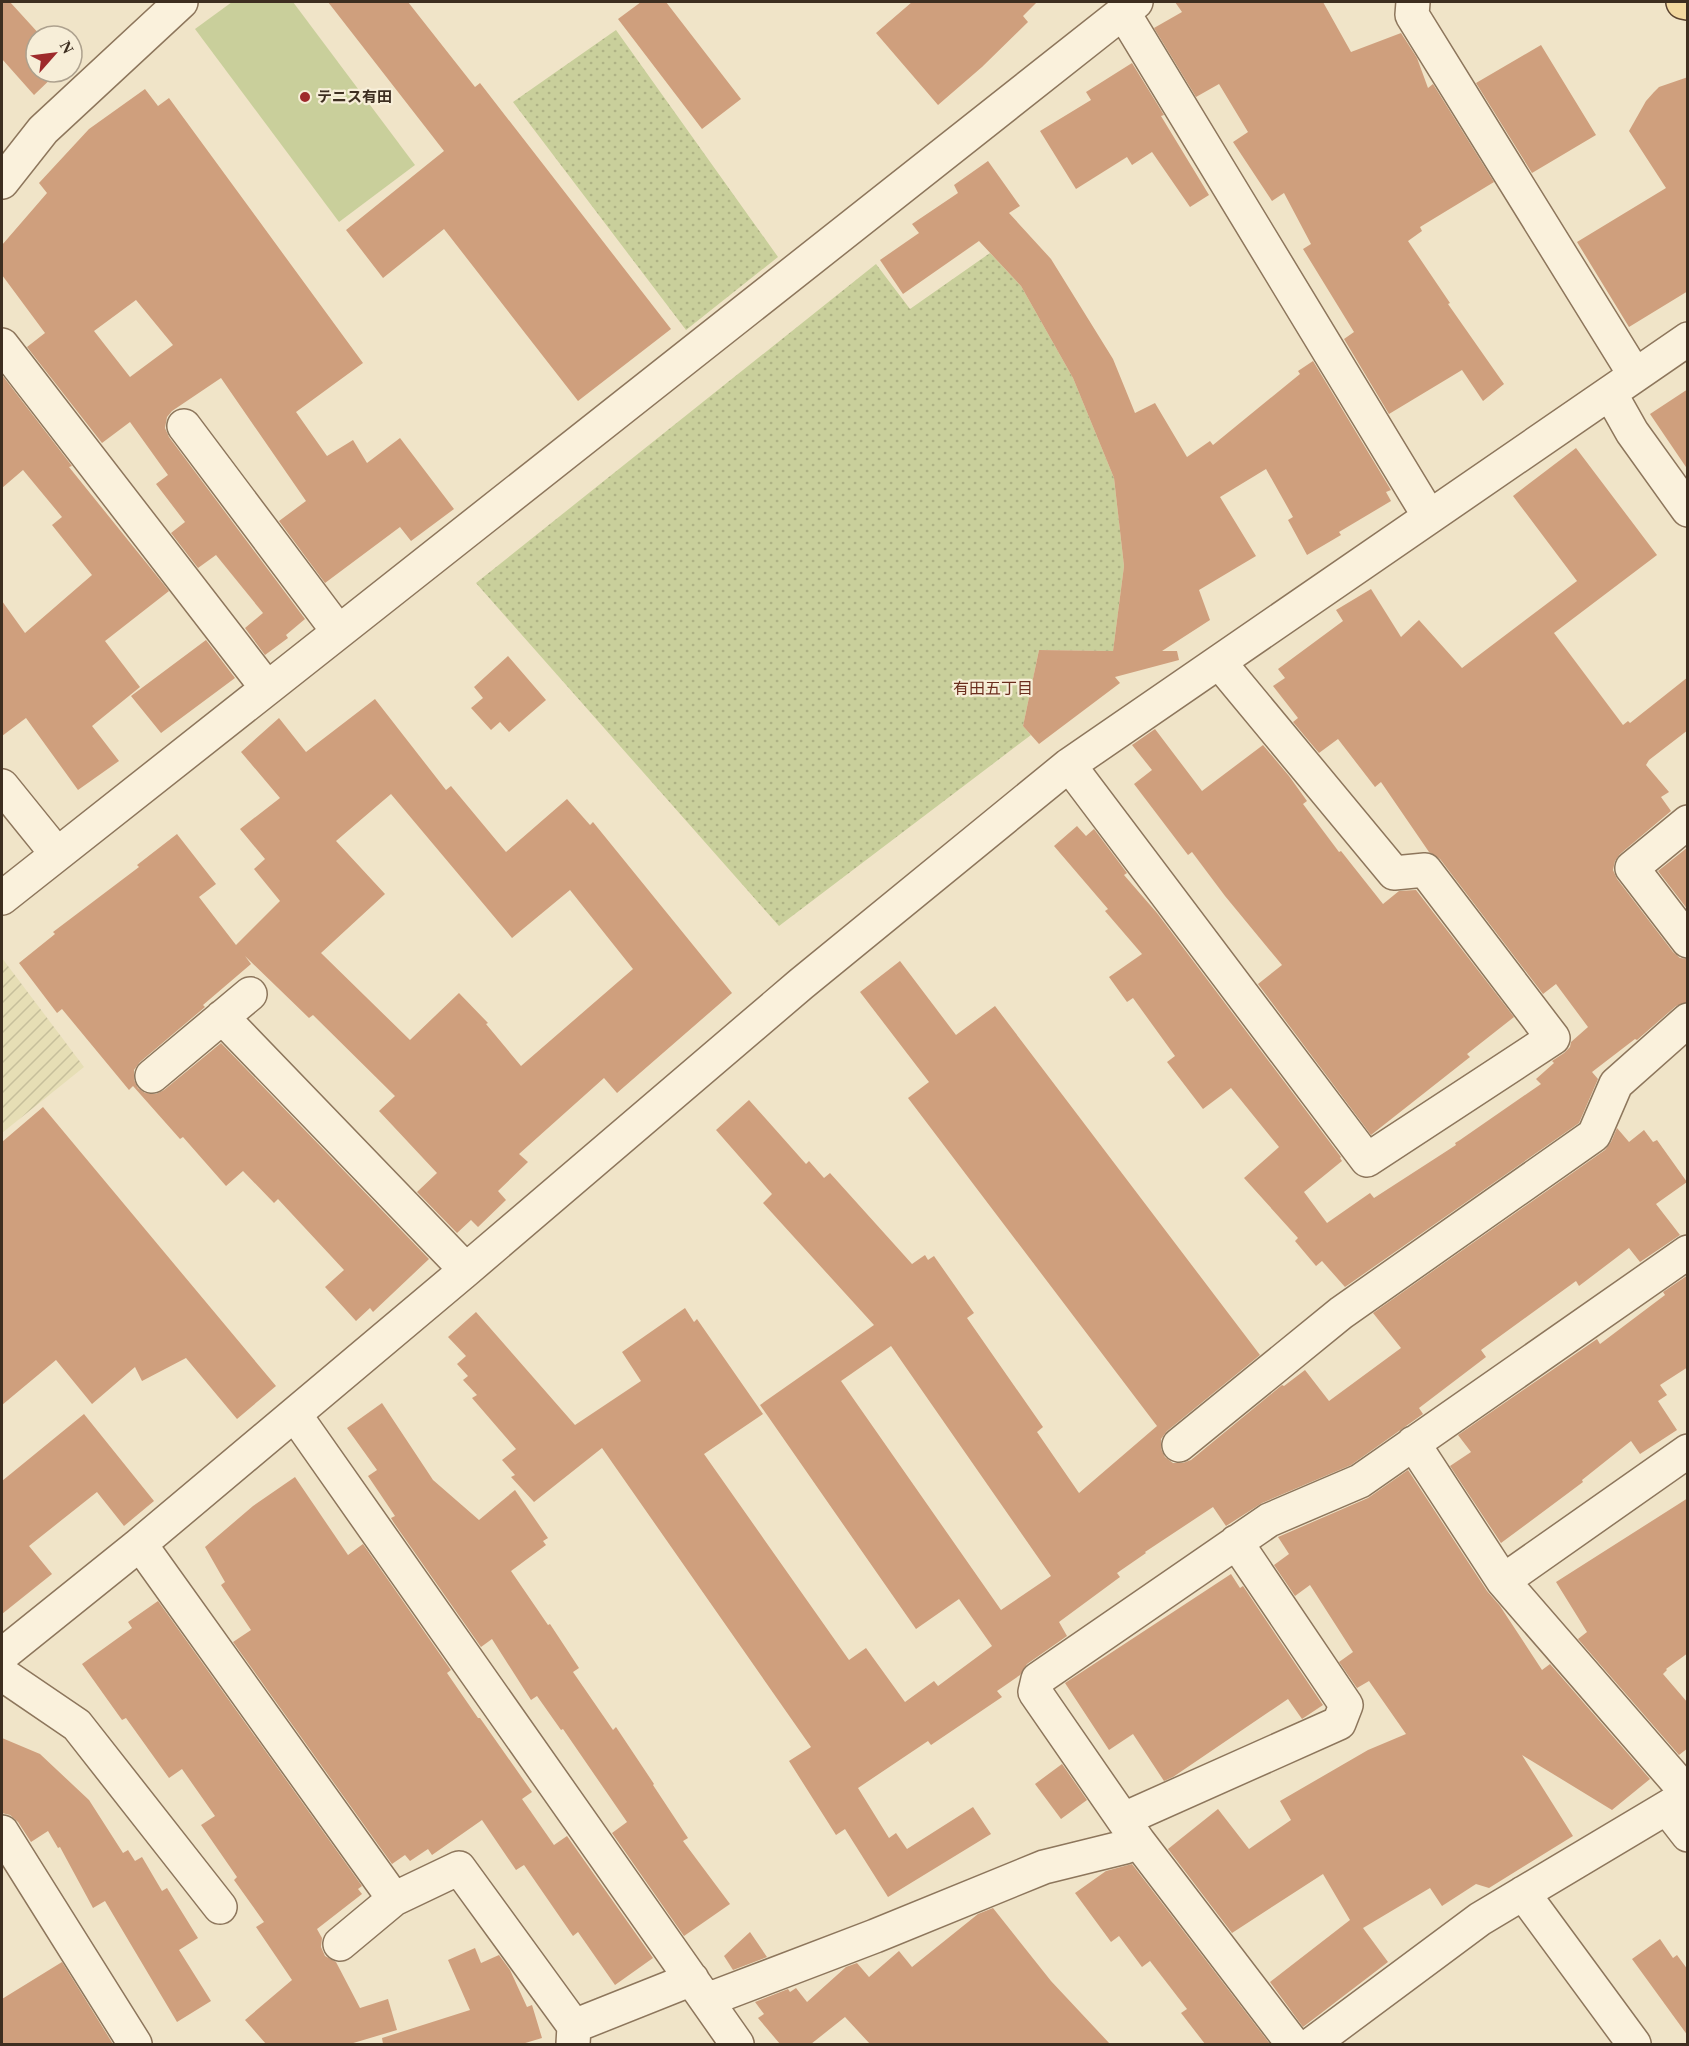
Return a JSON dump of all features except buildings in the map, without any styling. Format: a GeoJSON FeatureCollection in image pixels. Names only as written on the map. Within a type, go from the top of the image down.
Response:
{"type":"FeatureCollection","features":[{"type":"Feature","properties":{"kind":"main road"},"geometry":{"type":"LineString","coordinates":[[1683,2],[1688,3]]}},
{"type":"Feature","properties":{"kind":"street"},"geometry":{"type":"LineString","coordinates":[[2,182],[43,130],[181,2]]}},
{"type":"Feature","properties":{"kind":"street"},"geometry":{"type":"LineString","coordinates":[[1413,2],[1412,15],[1622,384],[1632,432],[1688,510]]}},
{"type":"Feature","properties":{"kind":"street"},"geometry":{"type":"LineString","coordinates":[[2,898],[1130,7],[1429,516]]}},
{"type":"Feature","properties":{"kind":"street"},"geometry":{"type":"LineString","coordinates":[[2,1654],[140,1544],[801,984],[1069,765],[1688,339]]}},
{"type":"Feature","properties":{"kind":"street"},"geometry":{"type":"LineString","coordinates":[[2,345],[267,688]]}},
{"type":"Feature","properties":{"kind":"street"},"geometry":{"type":"LineString","coordinates":[[184,426],[338,631]]}},
{"type":"Feature","properties":{"kind":"street"},"geometry":{"type":"LineString","coordinates":[[1069,765],[1367,1160],[1553,1038],[1425,870],[1394,873],[1220,662]]}},
{"type":"Feature","properties":{"kind":"street"},"geometry":{"type":"LineString","coordinates":[[2,786],[57,854]]}},
{"type":"Feature","properties":{"kind":"street"},"geometry":{"type":"LineString","coordinates":[[1688,822],[1632,868],[1688,941]]}},
{"type":"Feature","properties":{"kind":"street"},"geometry":{"type":"LineString","coordinates":[[152,1076],[250,994]]}},
{"type":"Feature","properties":{"kind":"street"},"geometry":{"type":"LineString","coordinates":[[222,1017],[466,1270]]}},
{"type":"Feature","properties":{"kind":"street"},"geometry":{"type":"LineString","coordinates":[[1179,1445],[1341,1313],[1594,1135],[1616,1084],[1688,1020]]}},
{"type":"Feature","properties":{"kind":"street"},"geometry":{"type":"LineString","coordinates":[[1293,2044],[1131,1830],[1035,1692],[1038,1679],[1269,1520],[1360,1481],[1688,1252]]}},
{"type":"Feature","properties":{"kind":"street"},"geometry":{"type":"LineString","coordinates":[[295,1414],[737,2044]]}},
{"type":"Feature","properties":{"kind":"street"},"geometry":{"type":"LineString","coordinates":[[1413,1443],[1503,1581],[1681,1799],[1688,1835]]}},
{"type":"Feature","properties":{"kind":"street"},"geometry":{"type":"LineString","coordinates":[[1503,1581],[1688,1451]]}},
{"type":"Feature","properties":{"kind":"street"},"geometry":{"type":"LineString","coordinates":[[340,1944],[394,1899],[459,1868],[574,2035],[700,1990],[875,1936],[1044,1868],[1125,1847],[1131,1830],[1339,1723],[1346,1706],[1236,1542]]}},
{"type":"Feature","properties":{"kind":"street"},"geometry":{"type":"LineString","coordinates":[[140,1544],[394,1899]]}},
{"type":"Feature","properties":{"kind":"street"},"geometry":{"type":"LineString","coordinates":[[2,1674],[77,1725],[220,1907]]}},
{"type":"Feature","properties":{"kind":"street"},"geometry":{"type":"LineString","coordinates":[[1312,2044],[1480,1919],[1681,1799]]}},
{"type":"Feature","properties":{"kind":"street"},"geometry":{"type":"LineString","coordinates":[[2,1832],[135,2044]]}},
{"type":"Feature","properties":{"kind":"street"},"geometry":{"type":"LineString","coordinates":[[1523,1893],[1634,2044]]}},
{"type":"Feature","properties":{"kind":"shaded area"},"geometry":{"type":"Polygon","coordinates":[[[2,958],[84,1067],[2,1133],[2,958]]]}},
{"type":"Feature","properties":{"kind":"green space","name":"テニス有田"},"geometry":{"type":"Polygon","coordinates":[[[232,2],[293,2],[415,165],[339,222],[195,29],[232,2]]]}},
{"type":"Feature","properties":{"kind":"green space"},"geometry":{"type":"Polygon","coordinates":[[[616,30],[778,257],[686,330],[513,102],[616,30]]]}},
{"type":"Feature","properties":{"kind":"green space"},"geometry":{"type":"Polygon","coordinates":[[[990,253],[1021,286],[1073,378],[1114,478],[1124,566],[1113,651],[1039,650],[1023,726],[1031,735],[779,926],[476,583],[876,264],[910,309],[990,253]]]}},
{"type":"Feature","properties":{"kind":"place","name":"テニス有田"},"geometry":{"type":"Point","coordinates":[305,97]}},
{"type":"Feature","properties":{"kind":"district","name":"有田五丁目"},"geometry":{"type":"Point","coordinates":[993,688]}}]}
